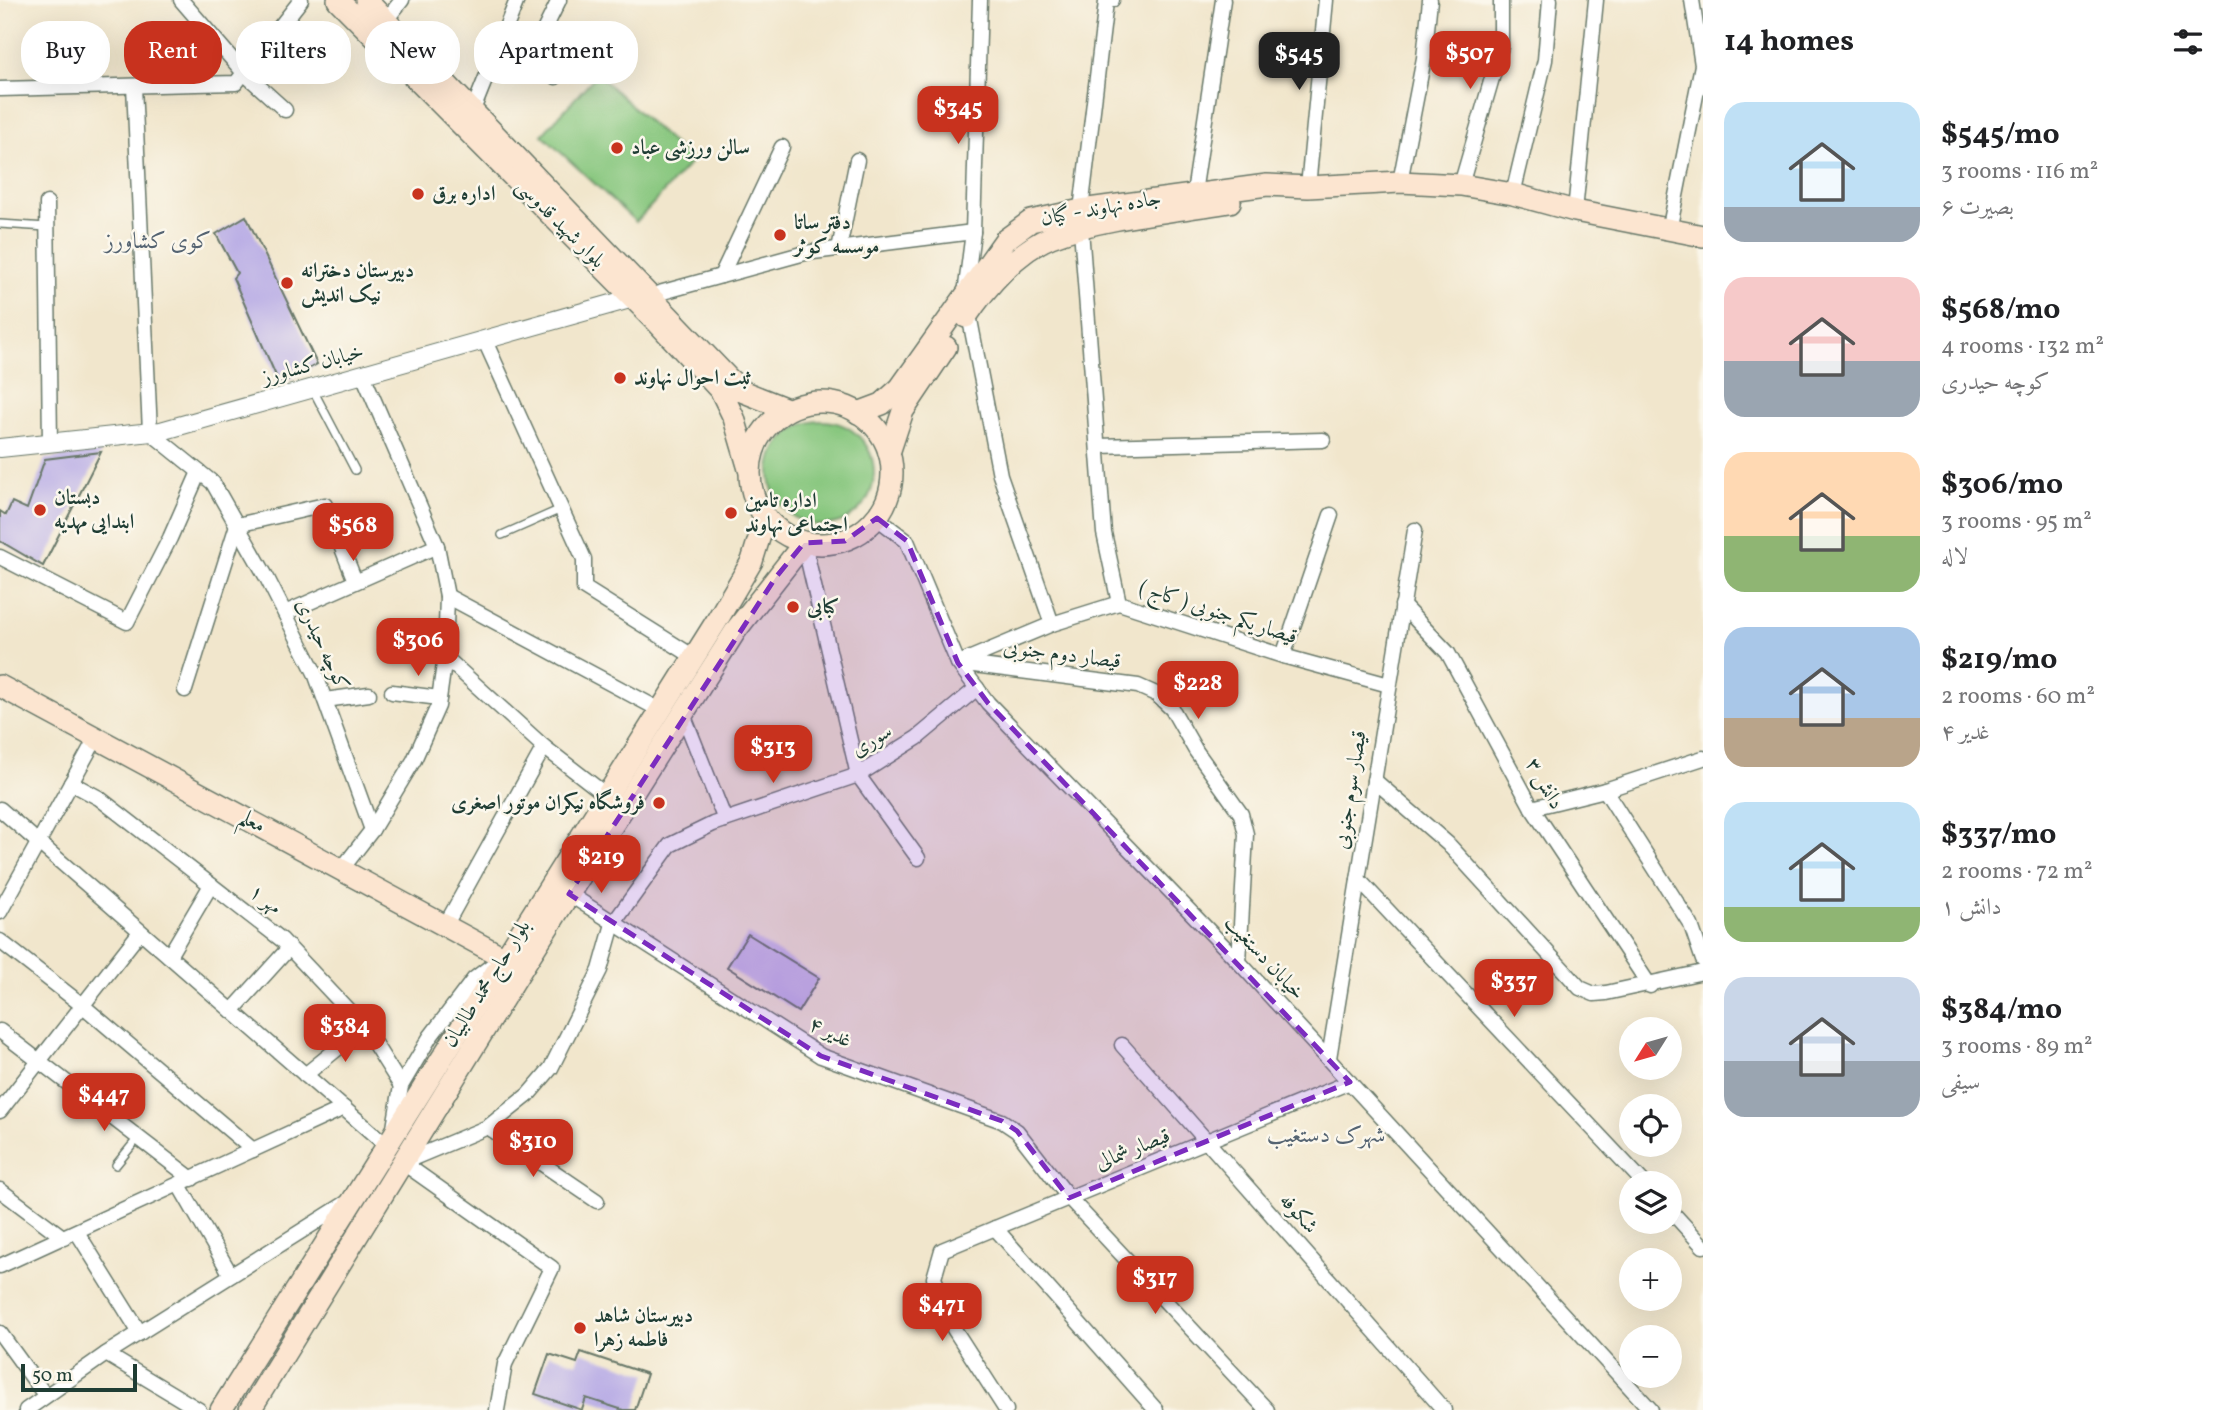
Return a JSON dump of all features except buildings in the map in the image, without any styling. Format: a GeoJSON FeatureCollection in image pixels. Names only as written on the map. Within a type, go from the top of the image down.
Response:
{"type":"FeatureCollection","features":[{"type":"Feature","properties":{"kind":"main road","name":"بلوار شهید قدوسی"},"geometry":{"type":"LineString","coordinates":[[338,0],[642,297],[744,392],[787,410]]}},
{"type":"Feature","properties":{"kind":"main road","name":"بلوار شهید قدوسی"},"geometry":{"type":"LineString","coordinates":[[366,0],[473,110],[642,297],[721,391],[734,418],[749,469]]}},
{"type":"Feature","properties":{"kind":"main road","name":"جاده نهاوند - گیان"},"geometry":{"type":"LineString","coordinates":[[889,453],[903,411],[999,247],[1021,227],[1308,187],[1400,182],[1461,186],[1513,194],[1575,211],[1703,236]]}},
{"type":"Feature","properties":{"kind":"main road","name":"جاده نهاوند - گیان"},"geometry":{"type":"LineString","coordinates":[[1081,219],[1194,193],[1266,185],[1308,187]]}},
{"type":"Feature","properties":{"kind":"main road","name":"جاده نهاوند - گیان"},"geometry":{"type":"LineString","coordinates":[[858,412],[891,398],[968,303]]}},
{"type":"Feature","properties":{"kind":"main road"},"geometry":{"type":"LineString","coordinates":[[826,401],[858,412],[878,430],[889,453],[892,483],[887,502],[877,518],[863,532],[845,541],[825,545],[804,543],[783,534],[765,519],[750,487],[749,469],[754,445],[768,425],[787,410],[806,403],[826,401]]}},
{"type":"Feature","properties":{"kind":"main road","name":"بلوار حاج محمد طالبیان"},"geometry":{"type":"LineString","coordinates":[[221,1410],[503,957],[694,657],[752,561],[765,519]]}},
{"type":"Feature","properties":{"kind":"main road","name":"بلوار حاج محمد طالبیان"},"geometry":{"type":"LineString","coordinates":[[250,1410],[569,894],[736,631],[804,543]]}},
{"type":"Feature","properties":{"kind":"main road","name":"معلم"},"geometry":{"type":"LineString","coordinates":[[0,686],[503,957]]}},
{"type":"Feature","properties":{"kind":"street"},"geometry":{"type":"LineString","coordinates":[[181,0],[236,64]]}},
{"type":"Feature","properties":{"kind":"street"},"geometry":{"type":"LineString","coordinates":[[285,21],[301,0]]}},
{"type":"Feature","properties":{"kind":"street"},"geometry":{"type":"LineString","coordinates":[[386,20],[402,0]]}},
{"type":"Feature","properties":{"kind":"street"},"geometry":{"type":"LineString","coordinates":[[509,21],[517,0]]}},
{"type":"Feature","properties":{"kind":"street"},"geometry":{"type":"LineString","coordinates":[[549,21],[559,0]]}},
{"type":"Feature","properties":{"kind":"street"},"geometry":{"type":"LineString","coordinates":[[981,0],[968,303],[1000,475],[1052,624]]}},
{"type":"Feature","properties":{"kind":"street"},"geometry":{"type":"LineString","coordinates":[[1112,0],[1106,2],[1081,219],[1104,533],[1119,603]]}},
{"type":"Feature","properties":{"kind":"street"},"geometry":{"type":"LineString","coordinates":[[1194,193],[1223,0]]}},
{"type":"Feature","properties":{"kind":"street"},"geometry":{"type":"LineString","coordinates":[[1308,187],[1326,0]]}},
{"type":"Feature","properties":{"kind":"street"},"geometry":{"type":"LineString","coordinates":[[1400,182],[1424,58],[1430,0]]}},
{"type":"Feature","properties":{"kind":"street"},"geometry":{"type":"LineString","coordinates":[[1461,186],[1501,47],[1501,0]]}},
{"type":"Feature","properties":{"kind":"street"},"geometry":{"type":"LineString","coordinates":[[1513,194],[1545,60],[1550,0]]}},
{"type":"Feature","properties":{"kind":"street"},"geometry":{"type":"LineString","coordinates":[[1669,231],[1702,65],[1692,0]]}},
{"type":"Feature","properties":{"kind":"street"},"geometry":{"type":"LineString","coordinates":[[1575,211],[1596,1]]}},
{"type":"Feature","properties":{"kind":"street"},"geometry":{"type":"LineString","coordinates":[[1,85],[134,86],[236,83]]}},
{"type":"Feature","properties":{"kind":"street"},"geometry":{"type":"LineString","coordinates":[[256,84],[285,110]]}},
{"type":"Feature","properties":{"kind":"street"},"geometry":{"type":"LineString","coordinates":[[473,110],[483,84]]}},
{"type":"Feature","properties":{"kind":"street"},"geometry":{"type":"LineString","coordinates":[[134,86],[150,432]]}},
{"type":"Feature","properties":{"kind":"street"},"geometry":{"type":"LineString","coordinates":[[721,276],[782,147]]}},
{"type":"Feature","properties":{"kind":"street"},"geometry":{"type":"LineString","coordinates":[[839,249],[858,160]]}},
{"type":"Feature","properties":{"kind":"street"},"geometry":{"type":"LineString","coordinates":[[47,203],[50,443]]}},
{"type":"Feature","properties":{"kind":"street"},"geometry":{"type":"LineString","coordinates":[[642,297],[805,254],[973,232]]}},
{"type":"Feature","properties":{"kind":"street","name":"خیابان کشاورز"},"geometry":{"type":"LineString","coordinates":[[1,449],[150,432],[642,297]]}},
{"type":"Feature","properties":{"kind":"street"},"geometry":{"type":"LineString","coordinates":[[485,341],[584,559],[584,588],[694,657]]}},
{"type":"Feature","properties":{"kind":"street"},"geometry":{"type":"LineString","coordinates":[[341,870],[372,830],[414,760],[439,698],[447,596],[437,546],[363,375]]}},
{"type":"Feature","properties":{"kind":"street","name":"کوچه حیدری"},"geometry":{"type":"LineString","coordinates":[[150,432],[213,483],[237,525],[315,673],[372,830]]}},
{"type":"Feature","properties":{"kind":"street"},"geometry":{"type":"LineString","coordinates":[[1098,446],[1323,440]]}},
{"type":"Feature","properties":{"kind":"street"},"geometry":{"type":"LineString","coordinates":[[0,557],[127,622],[170,538],[199,472]]}},
{"type":"Feature","properties":{"kind":"street"},"geometry":{"type":"LineString","coordinates":[[185,690],[237,525],[326,505],[355,581]]}},
{"type":"Feature","properties":{"kind":"street"},"geometry":{"type":"LineString","coordinates":[[1283,656],[1331,515]]}},
{"type":"Feature","properties":{"kind":"street","name":"خیابان دستغیب"},"geometry":{"type":"LineString","coordinates":[[877,518],[907,541],[958,663],[977,688],[1329,1058],[1651,1410]]}},
{"type":"Feature","properties":{"kind":"street","name":"قیصار سوم جنوبی"},"geometry":{"type":"LineString","coordinates":[[1329,1058],[1415,530]]}},
{"type":"Feature","properties":{"kind":"street"},"geometry":{"type":"LineString","coordinates":[[804,543],[859,775],[918,858]]}},
{"type":"Feature","properties":{"kind":"street"},"geometry":{"type":"LineString","coordinates":[[285,613],[437,546]]}},
{"type":"Feature","properties":{"kind":"street"},"geometry":{"type":"LineString","coordinates":[[447,596],[660,710]]}},
{"type":"Feature","properties":{"kind":"street","name":"قیصار یکم جنوبی ( کاج )"},"geometry":{"type":"LineString","coordinates":[[958,663],[1052,624],[1119,603],[1283,656],[1389,685]]}},
{"type":"Feature","properties":{"kind":"street","name":"دانش ۳"},"geometry":{"type":"LineString","coordinates":[[1402,606],[1448,653],[1532,808],[1650,986]]}},
{"type":"Feature","properties":{"kind":"street"},"geometry":{"type":"LineString","coordinates":[[444,657],[544,747],[606,794]]}},
{"type":"Feature","properties":{"kind":"street","name":"قیصار دوم جنوبی"},"geometry":{"type":"LineString","coordinates":[[958,663],[1138,686],[1156,694],[1171,709],[1196,751],[1241,814],[1246,834],[1239,962]]}},
{"type":"Feature","properties":{"kind":"street","name":"سوری"},"geometry":{"type":"LineString","coordinates":[[402,1162],[488,1127],[528,1095],[551,1068],[600,970],[613,925],[670,845],[725,820],[859,775],[917,738],[977,688]]}},
{"type":"Feature","properties":{"kind":"street"},"geometry":{"type":"LineString","coordinates":[[392,692],[439,698]]}},
{"type":"Feature","properties":{"kind":"street"},"geometry":{"type":"LineString","coordinates":[[325,700],[369,694]]}},
{"type":"Feature","properties":{"kind":"street"},"geometry":{"type":"LineString","coordinates":[[683,714],[725,820]]}},
{"type":"Feature","properties":{"kind":"street"},"geometry":{"type":"LineString","coordinates":[[0,912],[4,893],[38,842],[96,738]]}},
{"type":"Feature","properties":{"kind":"street"},"geometry":{"type":"LineString","coordinates":[[445,926],[544,747]]}},
{"type":"Feature","properties":{"kind":"street"},"geometry":{"type":"LineString","coordinates":[[1532,808],[1605,790],[1703,758]]}},
{"type":"Feature","properties":{"kind":"street"},"geometry":{"type":"LineString","coordinates":[[1374,780],[1448,844],[1580,988],[1594,994],[1650,986],[1703,972]]}},
{"type":"Feature","properties":{"kind":"street","name":"مهر ۱"},"geometry":{"type":"LineString","coordinates":[[71,783],[99,799],[289,948],[364,1027],[401,1086]]}},
{"type":"Feature","properties":{"kind":"street"},"geometry":{"type":"LineString","coordinates":[[1605,790],[1691,925],[1703,960]]}},
{"type":"Feature","properties":{"kind":"street"},"geometry":{"type":"LineString","coordinates":[[0,809],[304,1074],[344,1108],[389,1140],[401,1086],[430,1037],[474,979],[503,957]]}},
{"type":"Feature","properties":{"kind":"street"},"geometry":{"type":"LineString","coordinates":[[1358,879],[1633,1171]]}},
{"type":"Feature","properties":{"kind":"street"},"geometry":{"type":"LineString","coordinates":[[169,956],[211,885]]}},
{"type":"Feature","properties":{"kind":"street","name":"غدیر ۴"},"geometry":{"type":"LineString","coordinates":[[569,894],[613,925],[821,1056],[1002,1121],[1017,1131],[1069,1198],[1267,1410]]}},
{"type":"Feature","properties":{"kind":"street"},"geometry":{"type":"LineString","coordinates":[[0,1111],[140,932]]}},
{"type":"Feature","properties":{"kind":"street"},"geometry":{"type":"LineString","coordinates":[[0,941],[82,1005],[253,1150]]}},
{"type":"Feature","properties":{"kind":"street"},"geometry":{"type":"LineString","coordinates":[[232,1011],[289,948]]}},
{"type":"Feature","properties":{"kind":"street"},"geometry":{"type":"LineString","coordinates":[[304,1074],[364,1027]]}},
{"type":"Feature","properties":{"kind":"street"},"geometry":{"type":"LineString","coordinates":[[0,1031],[138,1138],[185,1182],[231,1275]]}},
{"type":"Feature","properties":{"kind":"street","name":"شکوفه"},"geometry":{"type":"LineString","coordinates":[[1122,1045],[1444,1410]]}},
{"type":"Feature","properties":{"kind":"street","name":"قیصار شمالی"},"geometry":{"type":"LineString","coordinates":[[1006,1410],[954,1329],[934,1278],[936,1260],[942,1250],[1350,1082]]}},
{"type":"Feature","properties":{"kind":"street"},"geometry":{"type":"LineString","coordinates":[[0,1266],[344,1108]]}},
{"type":"Feature","properties":{"kind":"street"},"geometry":{"type":"LineString","coordinates":[[488,1127],[597,1202]]}},
{"type":"Feature","properties":{"kind":"street"},"geometry":{"type":"LineString","coordinates":[[402,1162],[552,1268],[505,1364],[497,1410]]}},
{"type":"Feature","properties":{"kind":"street"},"geometry":{"type":"LineString","coordinates":[[0,1190],[70,1235],[140,1333]]}},
{"type":"Feature","properties":{"kind":"street"},"geometry":{"type":"LineString","coordinates":[[26,1410],[106,1354],[353,1198]]}},
{"type":"Feature","properties":{"kind":"street"},"geometry":{"type":"LineString","coordinates":[[1682,1223],[1703,1246]]}},
{"type":"Feature","properties":{"kind":"street"},"geometry":{"type":"LineString","coordinates":[[995,1228],[1156,1410]]}},
{"type":"Feature","properties":{"kind":"street"},"geometry":{"type":"LineString","coordinates":[[0,1333],[45,1395]]}},
{"type":"Feature","properties":{"kind":"street"},"geometry":{"type":"LineString","coordinates":[[106,1354],[200,1410]]}},
{"type":"Feature","properties":{"kind":"lane"},"geometry":{"type":"LineString","coordinates":[[0,224],[47,227]]}},
{"type":"Feature","properties":{"kind":"lane"},"geometry":{"type":"LineString","coordinates":[[312,389],[355,470]]}},
{"type":"Feature","properties":{"kind":"lane"},"geometry":{"type":"LineString","coordinates":[[502,535],[561,509]]}},
{"type":"Feature","properties":{"kind":"lane"},"geometry":{"type":"LineString","coordinates":[[116,1166],[138,1138]]}},
{"type":"Feature","properties":{"kind":"highlighted area"},"geometry":{"type":"Polygon","coordinates":[[[877,518],[907,541],[958,663],[988,703],[1350,1082],[1069,1198],[1017,1131],[1002,1121],[821,1056],[569,894],[776,577],[804,543],[845,541],[877,518]]]}},
{"type":"Feature","properties":{"kind":"green space","name":"سالن ورزشی عباد"},"geometry":{"type":"Polygon","coordinates":[[[588,84],[608,84],[692,161],[636,222],[542,135],[588,84]]]}},
{"type":"Feature","properties":{"kind":"green space"},"geometry":{"type":"Polygon","coordinates":[[[822,421],[842,425],[859,436],[870,453],[874,473],[870,493],[859,510],[842,521],[822,525],[802,521],[785,510],[774,493],[770,473],[774,453],[785,436],[802,425],[822,421]]]}},
{"type":"Feature","properties":{"kind":"place","name":"سالن ورزشی عباد"},"geometry":{"type":"Point","coordinates":[617,148]}},
{"type":"Feature","properties":{"kind":"place","name":"اداره برق"},"geometry":{"type":"Point","coordinates":[418,194]}},
{"type":"Feature","properties":{"kind":"place","name":"دفتر ساتا موسسه کوثر"},"geometry":{"type":"Point","coordinates":[780,235]}},
{"type":"Feature","properties":{"kind":"place","name":"دبیرستان دخترانه نیک اندیش"},"geometry":{"type":"Point","coordinates":[287,283]}},
{"type":"Feature","properties":{"kind":"place","name":"ثبت احوال نهاوند"},"geometry":{"type":"Point","coordinates":[620,378]}},
{"type":"Feature","properties":{"kind":"place","name":"دبستان ابندایی مهدیه"},"geometry":{"type":"Point","coordinates":[40,510]}},
{"type":"Feature","properties":{"kind":"place","name":"اداره تامین اجتماعی نهاوند"},"geometry":{"type":"Point","coordinates":[731,513]}},
{"type":"Feature","properties":{"kind":"place","name":"کبابی"},"geometry":{"type":"Point","coordinates":[793,607]}},
{"type":"Feature","properties":{"kind":"place","name":"فروشگاه نیکران موتور اصغری"},"geometry":{"type":"Point","coordinates":[659,803]}},
{"type":"Feature","properties":{"kind":"place","name":"دبیرستان شاهد فاطمه زهرا"},"geometry":{"type":"Point","coordinates":[580,1328]}},
{"type":"Feature","properties":{"kind":"district","name":"کوی کشاورز"},"geometry":{"type":"Point","coordinates":[158,242]}},
{"type":"Feature","properties":{"kind":"district","name":"شهرک دستغیب"},"geometry":{"type":"Point","coordinates":[1326,1136]}}]}
